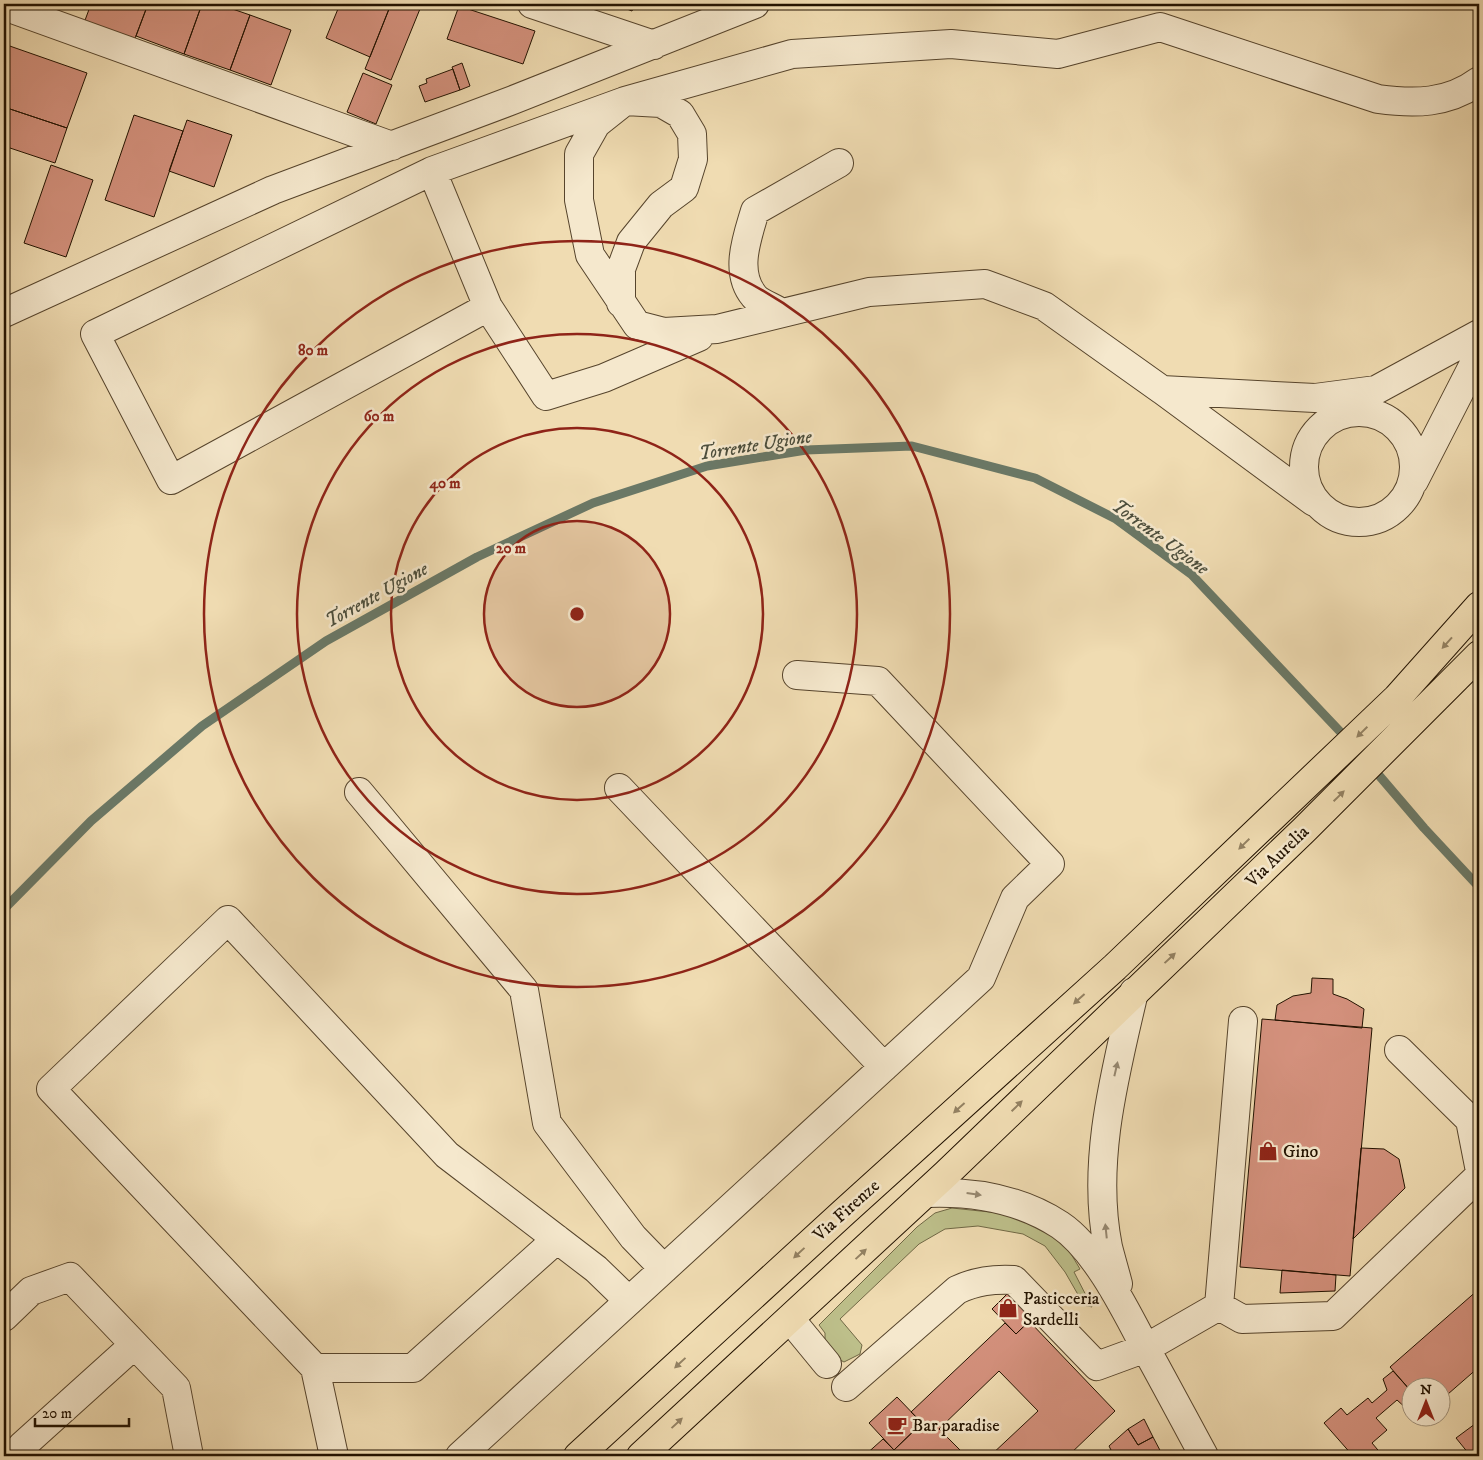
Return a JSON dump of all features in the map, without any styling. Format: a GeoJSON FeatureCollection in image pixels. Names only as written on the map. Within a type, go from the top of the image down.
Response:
{"type":"FeatureCollection","features":[{"type":"Feature","properties":{"kind":"main road","name":"Via Aurelia"},"geometry":{"type":"LineString","coordinates":[[1115,967],[1397,698],[1479,606]]}},
{"type":"Feature","properties":{"kind":"main road","name":"Via Aurelia"},"geometry":{"type":"LineString","coordinates":[[1134,992],[1304,830],[1479,655]]}},
{"type":"Feature","properties":{"kind":"main road","name":"Via Firenze"},"geometry":{"type":"LineString","coordinates":[[578,1456],[1115,967]]}},
{"type":"Feature","properties":{"kind":"main road"},"geometry":{"type":"LineString","coordinates":[[641,1456],[926,1193],[1134,992]]}},
{"type":"Feature","properties":{"kind":"street"},"geometry":{"type":"LineString","coordinates":[[532,4],[654,45]]}},
{"type":"Feature","properties":{"kind":"street"},"geometry":{"type":"LineString","coordinates":[[4,313],[273,190],[654,45],[755,4]]}},
{"type":"Feature","properties":{"kind":"street"},"geometry":{"type":"LineString","coordinates":[[4,6],[392,146]]}},
{"type":"Feature","properties":{"kind":"street"},"geometry":{"type":"LineString","coordinates":[[488,307],[171,480],[95,334],[432,172],[625,100],[792,54],[951,44],[1058,54],[1160,27],[1378,100],[1406,103],[1431,102],[1453,96],[1479,81]]}},
{"type":"Feature","properties":{"kind":"street"},"geometry":{"type":"LineString","coordinates":[[621,303],[621,269],[631,242],[661,205],[684,188],[693,158],[692,134],[680,114],[661,103],[625,100],[596,124],[579,154],[579,200],[590,255],[621,303],[637,325],[664,332],[717,329]]}},
{"type":"Feature","properties":{"kind":"street"},"geometry":{"type":"LineString","coordinates":[[780,312],[754,297],[743,276],[746,243],[755,211],[839,163]]}},
{"type":"Feature","properties":{"kind":"street"},"geometry":{"type":"LineString","coordinates":[[432,172],[488,307],[546,396],[604,378],[717,329],[780,312],[869,292],[985,284],[1044,306],[1162,390],[1330,515],[1345,521],[1361,522],[1377,519],[1391,512],[1403,501],[1479,354]]}},
{"type":"Feature","properties":{"kind":"street"},"geometry":{"type":"LineString","coordinates":[[1162,390],[1315,398],[1376,390],[1479,334]]}},
{"type":"Feature","properties":{"kind":"street"},"geometry":{"type":"LineString","coordinates":[[1317,504],[1308,492],[1304,476],[1303,460],[1307,445],[1315,432],[1327,421],[1341,414],[1356,411],[1372,413],[1386,419],[1398,428],[1408,441],[1413,455],[1414,471],[1410,487]]}},
{"type":"Feature","properties":{"kind":"street"},"geometry":{"type":"LineString","coordinates":[[460,1456],[981,978],[1015,898],[1050,864],[878,682],[797,675]]}},
{"type":"Feature","properties":{"kind":"street"},"geometry":{"type":"LineString","coordinates":[[618,788],[884,1067]]}},
{"type":"Feature","properties":{"kind":"street"},"geometry":{"type":"LineString","coordinates":[[359,792],[524,990],[547,1123],[633,1237],[664,1269]]}},
{"type":"Feature","properties":{"kind":"street"},"geometry":{"type":"LineString","coordinates":[[334,1456],[315,1368],[51,1089],[228,920],[447,1155],[596,1269],[630,1301]]}},
{"type":"Feature","properties":{"kind":"street"},"geometry":{"type":"LineString","coordinates":[[1126,1312],[1108,1246],[1103,1201],[1104,1152],[1112,1086],[1134,992]]}},
{"type":"Feature","properties":{"kind":"street"},"geometry":{"type":"LineString","coordinates":[[1219,1306],[1243,1021]]}},
{"type":"Feature","properties":{"kind":"street"},"geometry":{"type":"LineString","coordinates":[[1398,1050],[1470,1120],[1479,1166]]}},
{"type":"Feature","properties":{"kind":"street"},"geometry":{"type":"LineString","coordinates":[[1219,1306],[1242,1319],[1333,1316],[1479,1176]]}},
{"type":"Feature","properties":{"kind":"street"},"geometry":{"type":"LineString","coordinates":[[926,1193],[958,1192],[981,1195],[1019,1205],[1061,1226],[1086,1250],[1126,1312],[1204,1456]]}},
{"type":"Feature","properties":{"kind":"street"},"geometry":{"type":"LineString","coordinates":[[315,1368],[413,1368],[557,1239]]}},
{"type":"Feature","properties":{"kind":"street"},"geometry":{"type":"LineString","coordinates":[[4,1316],[31,1292],[70,1278],[176,1388],[189,1456]]}},
{"type":"Feature","properties":{"kind":"street"},"geometry":{"type":"LineString","coordinates":[[846,1387],[957,1290],[973,1283],[994,1279],[1014,1280],[1097,1366],[1146,1348],[1219,1306]]}},
{"type":"Feature","properties":{"kind":"street"},"geometry":{"type":"LineString","coordinates":[[790,1319],[827,1364]]}},
{"type":"Feature","properties":{"kind":"street"},"geometry":{"type":"LineString","coordinates":[[22,1446],[134,1345]]}},
{"type":"Feature","properties":{"kind":"green space"},"geometry":{"type":"Polygon","coordinates":[[[952,1208],[999,1213],[1027,1220],[1064,1242],[1080,1269],[1074,1272],[1092,1307],[1084,1305],[1065,1272],[1045,1246],[1023,1234],[978,1226],[945,1229],[919,1244],[840,1319],[862,1345],[860,1354],[844,1362],[825,1352],[825,1333],[819,1325],[917,1227],[935,1213],[952,1208]]]}},
{"type":"Feature","properties":{"kind":"building"},"geometry":{"type":"Polygon","coordinates":[[[91,4],[148,4],[134,41],[84,23],[91,4]]]}},
{"type":"Feature","properties":{"kind":"building"},"geometry":{"type":"Polygon","coordinates":[[[148,4],[202,4],[184,54],[136,36],[148,4]]]}},
{"type":"Feature","properties":{"kind":"building"},"geometry":{"type":"Polygon","coordinates":[[[202,4],[218,4],[250,15],[230,70],[184,54],[202,4]]]}},
{"type":"Feature","properties":{"kind":"building"},"geometry":{"type":"Polygon","coordinates":[[[340,4],[391,4],[370,57],[326,38],[340,4]]]}},
{"type":"Feature","properties":{"kind":"building"},"geometry":{"type":"Polygon","coordinates":[[[391,4],[422,4],[391,80],[365,69],[391,4]]]}},
{"type":"Feature","properties":{"kind":"building"},"geometry":{"type":"Polygon","coordinates":[[[614,4],[635,4],[632,11],[614,4]]]}},
{"type":"Feature","properties":{"kind":"building"},"geometry":{"type":"Polygon","coordinates":[[[459,6],[535,31],[523,64],[447,39],[459,6]]]}},
{"type":"Feature","properties":{"kind":"building"},"geometry":{"type":"Polygon","coordinates":[[[250,15],[291,30],[271,85],[230,70],[250,15]]]}},
{"type":"Feature","properties":{"kind":"building"},"geometry":{"type":"Polygon","coordinates":[[[4,44],[87,73],[67,128],[4,107],[4,44]]]}},
{"type":"Feature","properties":{"kind":"building"},"geometry":{"type":"Polygon","coordinates":[[[462,63],[470,86],[460,90],[452,67],[462,63]]]}},
{"type":"Feature","properties":{"kind":"building"},"geometry":{"type":"Polygon","coordinates":[[[453,69],[460,90],[425,102],[419,86],[427,83],[426,79],[453,69]]]}},
{"type":"Feature","properties":{"kind":"building"},"geometry":{"type":"Polygon","coordinates":[[[363,73],[392,85],[376,124],[347,112],[363,73]]]}},
{"type":"Feature","properties":{"kind":"building"},"geometry":{"type":"Polygon","coordinates":[[[4,107],[67,128],[55,163],[4,146],[4,107]]]}},
{"type":"Feature","properties":{"kind":"building"},"geometry":{"type":"Polygon","coordinates":[[[134,115],[183,131],[154,217],[105,200],[134,115]]]}},
{"type":"Feature","properties":{"kind":"building"},"geometry":{"type":"Polygon","coordinates":[[[187,120],[232,135],[214,187],[169,171],[187,120]]]}},
{"type":"Feature","properties":{"kind":"building"},"geometry":{"type":"Polygon","coordinates":[[[51,165],[93,180],[66,257],[24,243],[51,165]]]}},
{"type":"Feature","properties":{"kind":"building"},"geometry":{"type":"Polygon","coordinates":[[[1312,978],[1333,979],[1333,994],[1347,999],[1364,1009],[1362,1028],[1275,1020],[1277,1005],[1293,996],[1311,993],[1312,978]]]}},
{"type":"Feature","properties":{"kind":"building"},"geometry":{"type":"Polygon","coordinates":[[[1262,1019],[1372,1028],[1350,1276],[1240,1267],[1262,1019]]]}},
{"type":"Feature","properties":{"kind":"building"},"geometry":{"type":"Polygon","coordinates":[[[1361,1148],[1384,1149],[1399,1159],[1405,1188],[1353,1239],[1361,1148]]]}},
{"type":"Feature","properties":{"kind":"building"},"geometry":{"type":"Polygon","coordinates":[[[1282,1270],[1336,1275],[1335,1291],[1280,1293],[1282,1270]]]}},
{"type":"Feature","properties":{"kind":"building"},"geometry":{"type":"Polygon","coordinates":[[[1016,1285],[1041,1310],[1016,1334],[992,1309],[1016,1285]]]}},
{"type":"Feature","properties":{"kind":"building"},"geometry":{"type":"Polygon","coordinates":[[[1479,1289],[1479,1367],[1450,1392],[1450,1378],[1400,1378],[1390,1367],[1479,1289]]]}},
{"type":"Feature","properties":{"kind":"building"},"geometry":{"type":"Polygon","coordinates":[[[1029,1321],[1115,1411],[1068,1456],[990,1456],[1038,1411],[999,1371],[939,1429],[966,1456],[900,1456],[894,1450],[922,1423],[911,1412],[1005,1323],[1016,1334],[1029,1321]]]}},
{"type":"Feature","properties":{"kind":"building"},"geometry":{"type":"Polygon","coordinates":[[[1393,1371],[1400,1379],[1400,1403],[1397,1400],[1376,1418],[1387,1430],[1372,1443],[1383,1456],[1353,1456],[1324,1423],[1341,1408],[1347,1415],[1368,1398],[1372,1403],[1387,1390],[1383,1379],[1393,1371]]]}},
{"type":"Feature","properties":{"kind":"building"},"geometry":{"type":"Polygon","coordinates":[[[897,1397],[922,1423],[894,1450],[869,1423],[897,1397]]]}},
{"type":"Feature","properties":{"kind":"building"},"geometry":{"type":"Polygon","coordinates":[[[1144,1419],[1153,1437],[1138,1445],[1128,1429],[1144,1419]]]}},
{"type":"Feature","properties":{"kind":"building"},"geometry":{"type":"Polygon","coordinates":[[[1479,1421],[1479,1446],[1469,1454],[1456,1438],[1479,1421]]]}},
{"type":"Feature","properties":{"kind":"building"},"geometry":{"type":"Polygon","coordinates":[[[1128,1429],[1138,1445],[1153,1437],[1163,1456],[1114,1456],[1109,1446],[1128,1429]]]}},
{"type":"Feature","properties":{"kind":"building"},"geometry":{"type":"Polygon","coordinates":[[[883,1439],[900,1456],[864,1456],[883,1439]]]}},
{"type":"Feature","properties":{"kind":"waterway","name":"Torrente Ugione"},"geometry":{"type":"LineString","coordinates":[[4,909],[91,821],[202,726],[326,641],[477,557],[593,503],[707,466],[806,450],[912,446],[1035,478],[1116,519],[1191,574],[1349,741]]}},
{"type":"Feature","properties":{"kind":"waterway","name":"Torrente Ugione"},"geometry":{"type":"LineString","coordinates":[[1371,766],[1424,828],[1479,887]]}},
{"type":"Feature","properties":{"kind":"place","name":"Gino"},"geometry":{"type":"Point","coordinates":[1268,1151]}},
{"type":"Feature","properties":{"kind":"place","name":"Pasticceria Sardelli"},"geometry":{"type":"Point","coordinates":[1008,1308]}},
{"type":"Feature","properties":{"kind":"place","name":"Bar paradise"},"geometry":{"type":"Point","coordinates":[897,1425]}}]}
